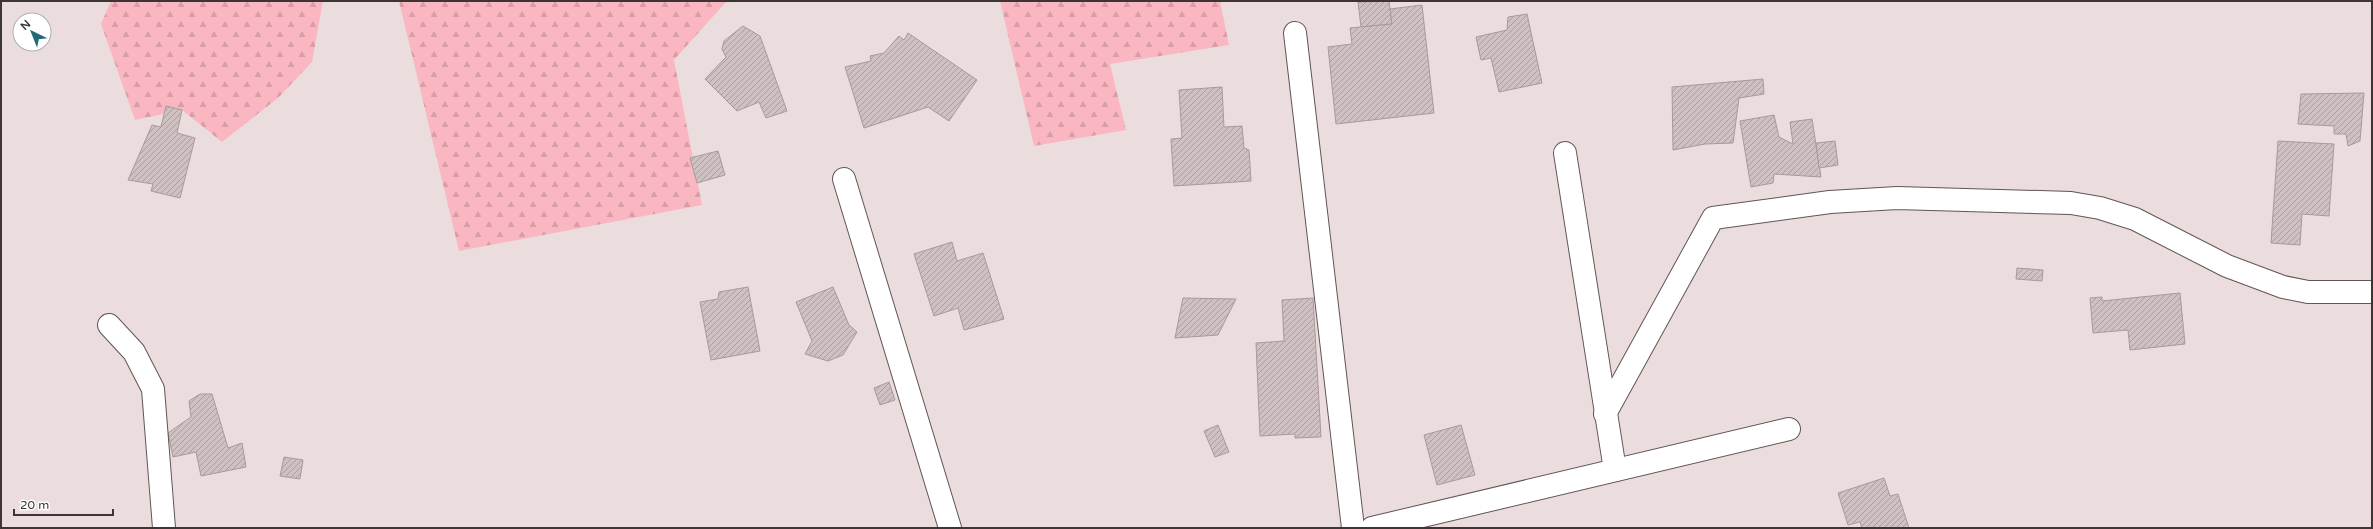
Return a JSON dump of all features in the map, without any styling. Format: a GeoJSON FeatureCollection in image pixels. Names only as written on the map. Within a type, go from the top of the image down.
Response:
{"type":"FeatureCollection","features":[{"type":"Feature","properties":{"kind":"street"},"geometry":{"type":"LineString","coordinates":[[1294,33],[1353,528]]}},
{"type":"Feature","properties":{"kind":"street"},"geometry":{"type":"LineString","coordinates":[[1564,153],[1615,470]]}},
{"type":"Feature","properties":{"kind":"street"},"geometry":{"type":"LineString","coordinates":[[844,179],[950,528]]}},
{"type":"Feature","properties":{"kind":"street"},"geometry":{"type":"LineString","coordinates":[[1605,414],[1713,218],[1830,202],[1897,198],[2071,203],[2100,208],[2134,219],[2227,266],[2283,287],[2308,292],[2372,292]]}},
{"type":"Feature","properties":{"kind":"street"},"geometry":{"type":"LineString","coordinates":[[109,325],[134,352],[153,389],[164,528]]}},
{"type":"Feature","properties":{"kind":"street"},"geometry":{"type":"LineString","coordinates":[[1372,528],[1789,429]]}},
{"type":"Feature","properties":{"kind":"green space"},"geometry":{"type":"Polygon","coordinates":[[[111,1],[323,1],[312,62],[278,98],[222,142],[182,110],[135,120],[101,24],[111,1]]]}},
{"type":"Feature","properties":{"kind":"green space"},"geometry":{"type":"Polygon","coordinates":[[[399,1],[736,1],[725,3],[674,60],[702,205],[459,251],[399,1]]]}},
{"type":"Feature","properties":{"kind":"green space"},"geometry":{"type":"Polygon","coordinates":[[[1000,1],[1220,1],[1229,45],[1110,64],[1126,130],[1034,146],[1000,1]]]}},
{"type":"Feature","properties":{"kind":"building"},"geometry":{"type":"Polygon","coordinates":[[[1389,1],[1392,24],[1361,27],[1358,2],[1389,1]]]}},
{"type":"Feature","properties":{"kind":"building"},"geometry":{"type":"Polygon","coordinates":[[[1422,5],[1434,113],[1336,124],[1328,47],[1352,44],[1350,28],[1392,24],[1390,9],[1422,5]]]}},
{"type":"Feature","properties":{"kind":"building"},"geometry":{"type":"Polygon","coordinates":[[[1527,14],[1542,83],[1499,92],[1491,58],[1481,60],[1476,37],[1507,30],[1508,17],[1527,14]]]}},
{"type":"Feature","properties":{"kind":"building"},"geometry":{"type":"Polygon","coordinates":[[[743,26],[760,36],[787,111],[766,118],[759,102],[737,111],[705,79],[726,57],[722,49],[724,41],[743,26]]]}},
{"type":"Feature","properties":{"kind":"building"},"geometry":{"type":"Polygon","coordinates":[[[908,33],[977,80],[949,121],[928,107],[864,128],[845,67],[871,61],[870,56],[884,53],[899,36],[904,40],[908,33]]]}},
{"type":"Feature","properties":{"kind":"building"},"geometry":{"type":"Polygon","coordinates":[[[1763,79],[1764,94],[1739,98],[1733,143],[1705,144],[1673,150],[1672,87],[1763,79]]]}},
{"type":"Feature","properties":{"kind":"building"},"geometry":{"type":"Polygon","coordinates":[[[1222,87],[1224,127],[1242,126],[1244,148],[1249,150],[1251,181],[1174,186],[1171,139],[1182,138],[1179,90],[1222,87]]]}},
{"type":"Feature","properties":{"kind":"building"},"geometry":{"type":"Polygon","coordinates":[[[2364,93],[2360,141],[2348,146],[2346,134],[2334,134],[2334,126],[2298,124],[2301,94],[2364,93]]]}},
{"type":"Feature","properties":{"kind":"building"},"geometry":{"type":"Polygon","coordinates":[[[166,106],[182,110],[177,133],[195,138],[180,198],[151,191],[153,184],[128,180],[152,125],[161,127],[166,106]]]}},
{"type":"Feature","properties":{"kind":"building"},"geometry":{"type":"Polygon","coordinates":[[[1774,115],[1779,137],[1793,144],[1790,122],[1812,119],[1821,177],[1774,174],[1773,183],[1751,187],[1740,121],[1774,115]]]}},
{"type":"Feature","properties":{"kind":"building"},"geometry":{"type":"Polygon","coordinates":[[[1835,141],[1838,165],[1819,168],[1816,143],[1835,141]]]}},
{"type":"Feature","properties":{"kind":"building"},"geometry":{"type":"Polygon","coordinates":[[[2278,141],[2334,144],[2329,216],[2302,214],[2300,245],[2271,243],[2278,141]]]}},
{"type":"Feature","properties":{"kind":"building"},"geometry":{"type":"Polygon","coordinates":[[[718,151],[725,175],[697,183],[690,158],[718,151]]]}},
{"type":"Feature","properties":{"kind":"building"},"geometry":{"type":"Polygon","coordinates":[[[952,242],[957,261],[983,253],[1004,319],[964,330],[958,308],[934,316],[914,254],[952,242]]]}},
{"type":"Feature","properties":{"kind":"building"},"geometry":{"type":"Polygon","coordinates":[[[2017,268],[2043,270],[2042,281],[2016,279],[2017,268]]]}},
{"type":"Feature","properties":{"kind":"building"},"geometry":{"type":"Polygon","coordinates":[[[748,287],[760,351],[711,360],[700,302],[718,299],[719,292],[748,287]]]}},
{"type":"Feature","properties":{"kind":"building"},"geometry":{"type":"Polygon","coordinates":[[[833,287],[849,325],[857,332],[843,355],[828,361],[805,354],[812,341],[796,302],[833,287]]]}},
{"type":"Feature","properties":{"kind":"building"},"geometry":{"type":"Polygon","coordinates":[[[2180,293],[2185,344],[2130,350],[2128,330],[2093,333],[2090,298],[2102,297],[2102,301],[2180,293]]]}},
{"type":"Feature","properties":{"kind":"building"},"geometry":{"type":"Polygon","coordinates":[[[1183,298],[1236,299],[1218,335],[1175,338],[1183,298]]]}},
{"type":"Feature","properties":{"kind":"building"},"geometry":{"type":"Polygon","coordinates":[[[1313,298],[1321,437],[1295,438],[1295,434],[1260,436],[1256,343],[1284,341],[1282,300],[1313,298]]]}},
{"type":"Feature","properties":{"kind":"building"},"geometry":{"type":"Polygon","coordinates":[[[889,382],[895,400],[880,405],[874,388],[889,382]]]}},
{"type":"Feature","properties":{"kind":"building"},"geometry":{"type":"Polygon","coordinates":[[[200,394],[212,394],[228,448],[242,443],[246,467],[201,476],[196,452],[173,457],[168,433],[191,417],[189,401],[200,394]]]}},
{"type":"Feature","properties":{"kind":"building"},"geometry":{"type":"Polygon","coordinates":[[[1218,425],[1229,452],[1215,457],[1204,431],[1218,425]]]}},
{"type":"Feature","properties":{"kind":"building"},"geometry":{"type":"Polygon","coordinates":[[[1461,425],[1475,475],[1437,485],[1424,435],[1461,425]]]}},
{"type":"Feature","properties":{"kind":"building"},"geometry":{"type":"Polygon","coordinates":[[[284,457],[303,460],[300,479],[280,476],[284,457]]]}},
{"type":"Feature","properties":{"kind":"building"},"geometry":{"type":"Polygon","coordinates":[[[1884,478],[1890,496],[1898,494],[1909,528],[1862,528],[1860,522],[1848,525],[1838,493],[1884,478]]]}}]}
